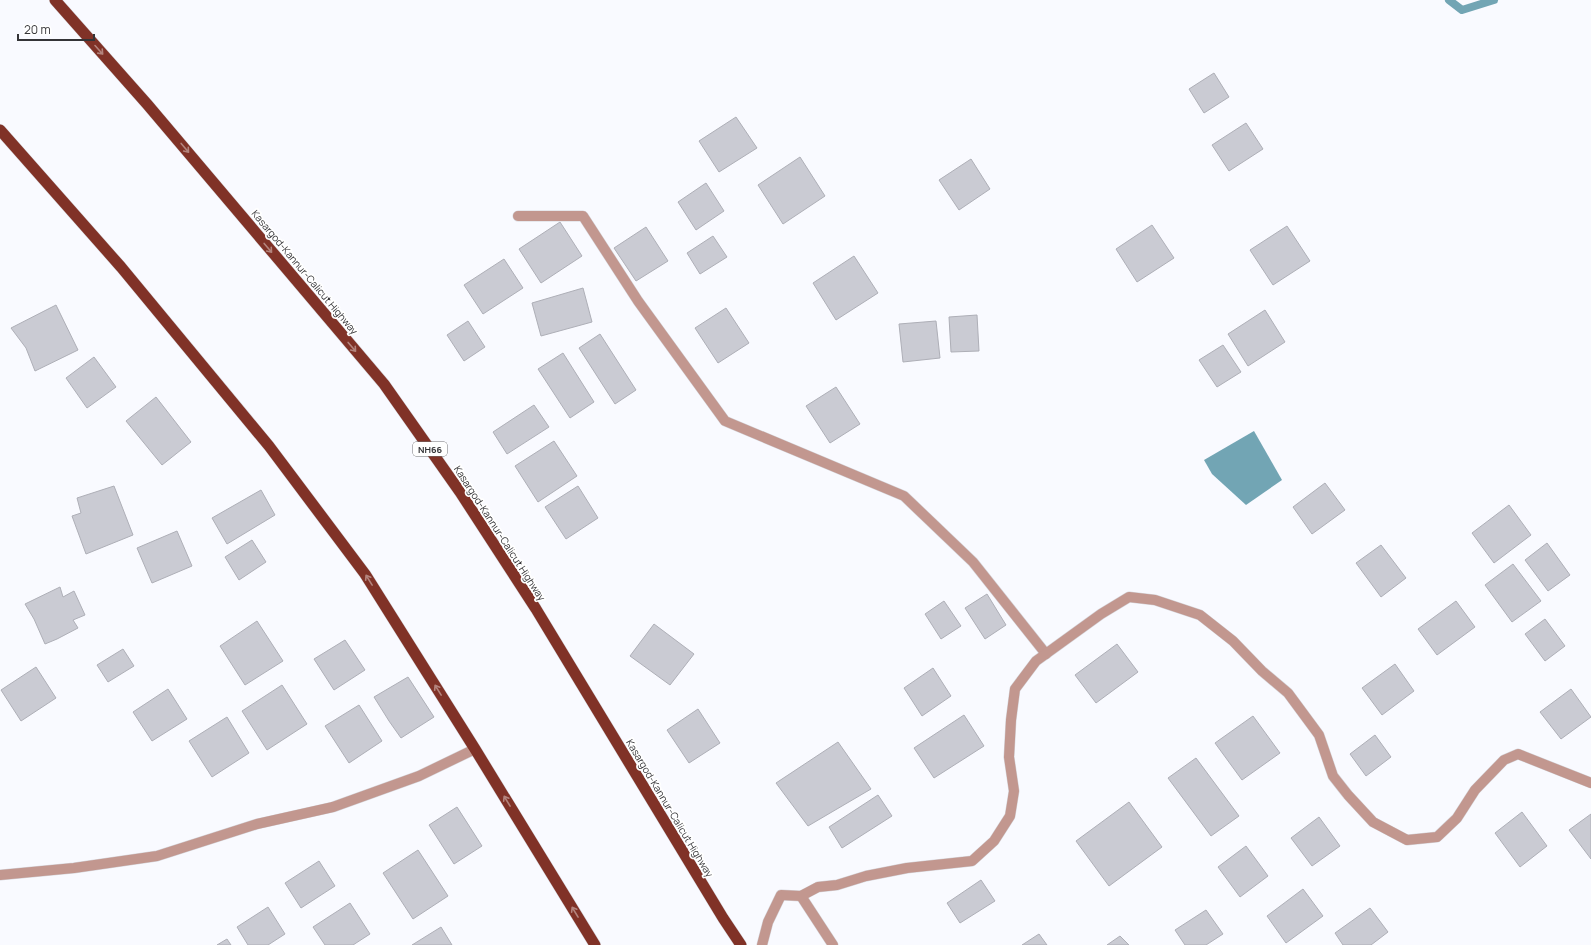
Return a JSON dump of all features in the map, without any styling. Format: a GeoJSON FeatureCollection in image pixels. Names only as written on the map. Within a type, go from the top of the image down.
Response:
{"type":"FeatureCollection","features":[{"type":"Feature","properties":{"kind":"highway","name":"Kasargod-Kannur-Calicut Highway"},"geometry":{"type":"LineString","coordinates":[[55,0],[147,104],[384,384],[460,492],[536,609],[723,918],[741,945]]}},
{"type":"Feature","properties":{"kind":"highway"},"geometry":{"type":"LineString","coordinates":[[0,130],[121,267],[269,446],[365,574],[476,750],[595,945]]}},
{"type":"Feature","properties":{"kind":"street"},"geometry":{"type":"LineString","coordinates":[[518,216],[583,216],[638,301],[725,421],[904,496],[973,562],[1046,654]]}},
{"type":"Feature","properties":{"kind":"street"},"geometry":{"type":"LineString","coordinates":[[762,945],[768,922],[781,896],[801,896],[818,887],[837,885],[866,876],[907,868],[972,861],[994,841],[1010,816],[1014,791],[1009,757],[1010,720],[1015,689],[1036,661],[1101,614],[1129,597],[1155,600],[1200,616],[1233,641],[1262,671],[1288,693],[1320,735],[1333,776],[1348,795],[1373,822],[1407,840],[1437,837],[1457,818],[1475,790],[1504,760],[1518,754],[1591,782]]}},
{"type":"Feature","properties":{"kind":"street"},"geometry":{"type":"LineString","coordinates":[[0,875],[74,868],[157,856],[257,824],[333,807],[419,776],[476,750]]}},
{"type":"Feature","properties":{"kind":"street"},"geometry":{"type":"LineString","coordinates":[[801,896],[833,945]]}},
{"type":"Feature","properties":{"kind":"water"},"geometry":{"type":"Polygon","coordinates":[[[1254,431],[1282,480],[1246,505],[1212,474],[1204,460],[1254,431]]]}},
{"type":"Feature","properties":{"kind":"building"},"geometry":{"type":"Polygon","coordinates":[[[1214,73],[1229,97],[1204,113],[1189,89],[1214,73]]]}},
{"type":"Feature","properties":{"kind":"building"},"geometry":{"type":"Polygon","coordinates":[[[736,117],[757,148],[719,172],[699,141],[736,117]]]}},
{"type":"Feature","properties":{"kind":"building"},"geometry":{"type":"Polygon","coordinates":[[[1246,123],[1263,149],[1229,171],[1212,145],[1246,123]]]}},
{"type":"Feature","properties":{"kind":"building"},"geometry":{"type":"Polygon","coordinates":[[[800,157],[825,196],[783,224],[758,185],[800,157]]]}},
{"type":"Feature","properties":{"kind":"building"},"geometry":{"type":"Polygon","coordinates":[[[971,159],[990,189],[959,210],[939,180],[971,159]]]}},
{"type":"Feature","properties":{"kind":"building"},"geometry":{"type":"Polygon","coordinates":[[[706,183],[724,211],[696,230],[678,202],[706,183]]]}},
{"type":"Feature","properties":{"kind":"building"},"geometry":{"type":"Polygon","coordinates":[[[560,222],[582,256],[541,283],[519,249],[560,222]]]}},
{"type":"Feature","properties":{"kind":"building"},"geometry":{"type":"Polygon","coordinates":[[[1152,225],[1174,258],[1137,282],[1116,249],[1152,225]]]}},
{"type":"Feature","properties":{"kind":"building"},"geometry":{"type":"Polygon","coordinates":[[[1287,226],[1310,261],[1273,285],[1250,250],[1287,226]]]}},
{"type":"Feature","properties":{"kind":"building"},"geometry":{"type":"Polygon","coordinates":[[[646,227],[668,261],[636,281],[614,248],[646,227]]]}},
{"type":"Feature","properties":{"kind":"building"},"geometry":{"type":"Polygon","coordinates":[[[713,236],[727,257],[700,274],[687,253],[713,236]]]}},
{"type":"Feature","properties":{"kind":"building"},"geometry":{"type":"Polygon","coordinates":[[[854,256],[878,293],[836,320],[813,283],[854,256]]]}},
{"type":"Feature","properties":{"kind":"building"},"geometry":{"type":"Polygon","coordinates":[[[504,259],[523,288],[483,314],[464,285],[504,259]]]}},
{"type":"Feature","properties":{"kind":"building"},"geometry":{"type":"Polygon","coordinates":[[[583,288],[592,322],[541,336],[532,303],[583,288]]]}},
{"type":"Feature","properties":{"kind":"building"},"geometry":{"type":"Polygon","coordinates":[[[56,305],[78,350],[35,371],[26,348],[11,328],[56,305]]]}},
{"type":"Feature","properties":{"kind":"building"},"geometry":{"type":"Polygon","coordinates":[[[726,308],[749,343],[718,363],[695,328],[726,308]]]}},
{"type":"Feature","properties":{"kind":"building"},"geometry":{"type":"Polygon","coordinates":[[[1265,310],[1285,342],[1248,366],[1228,334],[1265,310]]]}},
{"type":"Feature","properties":{"kind":"building"},"geometry":{"type":"Polygon","coordinates":[[[977,315],[979,351],[951,352],[949,317],[977,315]]]}},
{"type":"Feature","properties":{"kind":"building"},"geometry":{"type":"Polygon","coordinates":[[[468,321],[485,347],[464,361],[447,335],[468,321]]]}},
{"type":"Feature","properties":{"kind":"building"},"geometry":{"type":"Polygon","coordinates":[[[936,321],[940,358],[903,362],[899,324],[936,321]]]}},
{"type":"Feature","properties":{"kind":"building"},"geometry":{"type":"Polygon","coordinates":[[[600,334],[636,390],[615,404],[579,348],[600,334]]]}},
{"type":"Feature","properties":{"kind":"building"},"geometry":{"type":"Polygon","coordinates":[[[1223,345],[1241,372],[1217,387],[1199,360],[1223,345]]]}},
{"type":"Feature","properties":{"kind":"building"},"geometry":{"type":"Polygon","coordinates":[[[563,353],[594,402],[570,418],[538,369],[563,353]]]}},
{"type":"Feature","properties":{"kind":"building"},"geometry":{"type":"Polygon","coordinates":[[[94,357],[116,387],[87,408],[66,378],[94,357]]]}},
{"type":"Feature","properties":{"kind":"building"},"geometry":{"type":"Polygon","coordinates":[[[836,387],[860,424],[830,443],[806,406],[836,387]]]}},
{"type":"Feature","properties":{"kind":"building"},"geometry":{"type":"Polygon","coordinates":[[[156,397],[191,442],[162,465],[126,421],[156,397]]]}},
{"type":"Feature","properties":{"kind":"building"},"geometry":{"type":"Polygon","coordinates":[[[534,405],[549,427],[507,454],[493,432],[534,405]]]}},
{"type":"Feature","properties":{"kind":"building"},"geometry":{"type":"Polygon","coordinates":[[[554,441],[577,476],[538,502],[515,466],[554,441]]]}},
{"type":"Feature","properties":{"kind":"building"},"geometry":{"type":"Polygon","coordinates":[[[1325,483],[1345,510],[1312,534],[1293,507],[1325,483]]]}},
{"type":"Feature","properties":{"kind":"building"},"geometry":{"type":"Polygon","coordinates":[[[114,486],[133,535],[86,554],[72,516],[81,513],[77,498],[114,486]]]}},
{"type":"Feature","properties":{"kind":"building"},"geometry":{"type":"Polygon","coordinates":[[[578,486],[598,518],[566,539],[545,507],[578,486]]]}},
{"type":"Feature","properties":{"kind":"building"},"geometry":{"type":"Polygon","coordinates":[[[261,490],[275,515],[227,544],[212,518],[261,490]]]}},
{"type":"Feature","properties":{"kind":"building"},"geometry":{"type":"Polygon","coordinates":[[[1509,505],[1531,535],[1494,563],[1472,533],[1509,505]]]}},
{"type":"Feature","properties":{"kind":"building"},"geometry":{"type":"Polygon","coordinates":[[[177,531],[192,566],[152,583],[137,548],[177,531]]]}},
{"type":"Feature","properties":{"kind":"building"},"geometry":{"type":"Polygon","coordinates":[[[252,540],[266,562],[239,580],[225,557],[252,540]]]}},
{"type":"Feature","properties":{"kind":"building"},"geometry":{"type":"Polygon","coordinates":[[[1547,543],[1570,575],[1548,591],[1525,560],[1547,543]]]}},
{"type":"Feature","properties":{"kind":"building"},"geometry":{"type":"Polygon","coordinates":[[[1381,545],[1406,578],[1381,597],[1356,563],[1381,545]]]}},
{"type":"Feature","properties":{"kind":"building"},"geometry":{"type":"Polygon","coordinates":[[[1513,564],[1541,601],[1512,622],[1485,585],[1513,564]]]}},
{"type":"Feature","properties":{"kind":"building"},"geometry":{"type":"Polygon","coordinates":[[[60,587],[63,597],[74,591],[85,615],[73,620],[78,628],[45,644],[34,619],[25,604],[60,587]]]}},
{"type":"Feature","properties":{"kind":"building"},"geometry":{"type":"Polygon","coordinates":[[[987,594],[1006,625],[985,639],[965,608],[987,594]]]}},
{"type":"Feature","properties":{"kind":"building"},"geometry":{"type":"Polygon","coordinates":[[[944,601],[961,626],[941,639],[925,614],[944,601]]]}},
{"type":"Feature","properties":{"kind":"building"},"geometry":{"type":"Polygon","coordinates":[[[1456,601],[1475,627],[1437,655],[1418,629],[1456,601]]]}},
{"type":"Feature","properties":{"kind":"building"},"geometry":{"type":"Polygon","coordinates":[[[1545,619],[1565,646],[1545,661],[1525,634],[1545,619]]]}},
{"type":"Feature","properties":{"kind":"building"},"geometry":{"type":"Polygon","coordinates":[[[257,621],[283,661],[245,685],[220,646],[257,621]]]}},
{"type":"Feature","properties":{"kind":"building"},"geometry":{"type":"Polygon","coordinates":[[[654,624],[694,654],[670,685],[630,656],[654,624]]]}},
{"type":"Feature","properties":{"kind":"building"},"geometry":{"type":"Polygon","coordinates":[[[345,640],[365,670],[334,690],[314,659],[345,640]]]}},
{"type":"Feature","properties":{"kind":"building"},"geometry":{"type":"Polygon","coordinates":[[[1117,644],[1138,672],[1096,703],[1075,675],[1117,644]]]}},
{"type":"Feature","properties":{"kind":"building"},"geometry":{"type":"Polygon","coordinates":[[[123,649],[134,666],[108,682],[97,665],[123,649]]]}},
{"type":"Feature","properties":{"kind":"building"},"geometry":{"type":"Polygon","coordinates":[[[1395,664],[1414,691],[1382,715],[1362,688],[1395,664]]]}},
{"type":"Feature","properties":{"kind":"building"},"geometry":{"type":"Polygon","coordinates":[[[36,667],[56,698],[21,721],[1,690],[36,667]]]}},
{"type":"Feature","properties":{"kind":"building"},"geometry":{"type":"Polygon","coordinates":[[[933,668],[951,696],[922,716],[904,688],[933,668]]]}},
{"type":"Feature","properties":{"kind":"building"},"geometry":{"type":"Polygon","coordinates":[[[408,677],[434,717],[401,738],[374,697],[408,677]]]}},
{"type":"Feature","properties":{"kind":"building"},"geometry":{"type":"Polygon","coordinates":[[[282,685],[307,724],[267,750],[242,711],[282,685]]]}},
{"type":"Feature","properties":{"kind":"building"},"geometry":{"type":"Polygon","coordinates":[[[168,689],[187,719],[152,741],[133,712],[168,689]]]}},
{"type":"Feature","properties":{"kind":"building"},"geometry":{"type":"Polygon","coordinates":[[[1571,689],[1591,717],[1561,739],[1540,712],[1571,689]]]}},
{"type":"Feature","properties":{"kind":"building"},"geometry":{"type":"Polygon","coordinates":[[[359,705],[382,741],[349,763],[325,726],[359,705]]]}},
{"type":"Feature","properties":{"kind":"building"},"geometry":{"type":"Polygon","coordinates":[[[698,709],[720,743],[689,763],[667,730],[698,709]]]}},
{"type":"Feature","properties":{"kind":"building"},"geometry":{"type":"Polygon","coordinates":[[[964,715],[984,746],[934,778],[914,748],[964,715]]]}},
{"type":"Feature","properties":{"kind":"building"},"geometry":{"type":"Polygon","coordinates":[[[1253,716],[1280,753],[1242,780],[1215,743],[1253,716]]]}},
{"type":"Feature","properties":{"kind":"building"},"geometry":{"type":"Polygon","coordinates":[[[227,717],[249,753],[212,777],[189,741],[227,717]]]}},
{"type":"Feature","properties":{"kind":"building"},"geometry":{"type":"Polygon","coordinates":[[[1375,735],[1391,757],[1366,776],[1350,754],[1375,735]]]}},
{"type":"Feature","properties":{"kind":"building"},"geometry":{"type":"Polygon","coordinates":[[[838,742],[871,789],[808,826],[776,783],[838,742]]]}},
{"type":"Feature","properties":{"kind":"building"},"geometry":{"type":"Polygon","coordinates":[[[1196,758],[1239,816],[1211,836],[1168,778],[1196,758]]]}},
{"type":"Feature","properties":{"kind":"building"},"geometry":{"type":"Polygon","coordinates":[[[878,795],[892,816],[842,848],[829,827],[878,795]]]}},
{"type":"Feature","properties":{"kind":"building"},"geometry":{"type":"Polygon","coordinates":[[[1129,802],[1162,847],[1109,886],[1076,841],[1129,802]]]}},
{"type":"Feature","properties":{"kind":"building"},"geometry":{"type":"Polygon","coordinates":[[[457,807],[482,846],[454,864],[429,825],[457,807]]]}},
{"type":"Feature","properties":{"kind":"building"},"geometry":{"type":"Polygon","coordinates":[[[1522,812],[1547,846],[1520,867],[1495,833],[1522,812]]]}},
{"type":"Feature","properties":{"kind":"building"},"geometry":{"type":"Polygon","coordinates":[[[1591,814],[1591,859],[1569,830],[1591,814]]]}},
{"type":"Feature","properties":{"kind":"building"},"geometry":{"type":"Polygon","coordinates":[[[1319,817],[1340,846],[1312,866],[1291,838],[1319,817]]]}},
{"type":"Feature","properties":{"kind":"building"},"geometry":{"type":"Polygon","coordinates":[[[1246,846],[1268,876],[1240,897],[1218,867],[1246,846]]]}},
{"type":"Feature","properties":{"kind":"building"},"geometry":{"type":"Polygon","coordinates":[[[418,850],[448,896],[413,919],[383,873],[418,850]]]}},
{"type":"Feature","properties":{"kind":"building"},"geometry":{"type":"Polygon","coordinates":[[[319,861],[335,886],[301,908],[285,883],[319,861]]]}},
{"type":"Feature","properties":{"kind":"building"},"geometry":{"type":"Polygon","coordinates":[[[981,880],[995,901],[960,923],[947,903],[981,880]]]}},
{"type":"Feature","properties":{"kind":"building"},"geometry":{"type":"Polygon","coordinates":[[[1303,889],[1323,916],[1286,943],[1267,916],[1303,889]]]}},
{"type":"Feature","properties":{"kind":"building"},"geometry":{"type":"Polygon","coordinates":[[[350,903],[370,934],[353,945],[325,945],[313,927],[350,903]]]}},
{"type":"Feature","properties":{"kind":"building"},"geometry":{"type":"Polygon","coordinates":[[[268,907],[285,934],[268,945],[248,945],[237,927],[268,907]]]}},
{"type":"Feature","properties":{"kind":"building"},"geometry":{"type":"Polygon","coordinates":[[[1370,908],[1388,932],[1371,945],[1343,945],[1335,933],[1370,908]]]}},
{"type":"Feature","properties":{"kind":"building"},"geometry":{"type":"Polygon","coordinates":[[[1206,910],[1223,934],[1206,945],[1185,945],[1175,930],[1206,910]]]}},
{"type":"Feature","properties":{"kind":"building"},"geometry":{"type":"Polygon","coordinates":[[[441,927],[452,945],[412,945],[441,927]]]}},
{"type":"Feature","properties":{"kind":"building"},"geometry":{"type":"Polygon","coordinates":[[[1039,934],[1047,945],[1022,945],[1039,934]]]}},
{"type":"Feature","properties":{"kind":"building"},"geometry":{"type":"Polygon","coordinates":[[[1120,936],[1129,945],[1107,945],[1120,936]]]}},
{"type":"Feature","properties":{"kind":"building"},"geometry":{"type":"Polygon","coordinates":[[[227,939],[231,945],[217,945],[227,939]]]}},
{"type":"Feature","properties":{"kind":"waterway"},"geometry":{"type":"LineString","coordinates":[[1449,0],[1462,10],[1494,0]]}}]}
